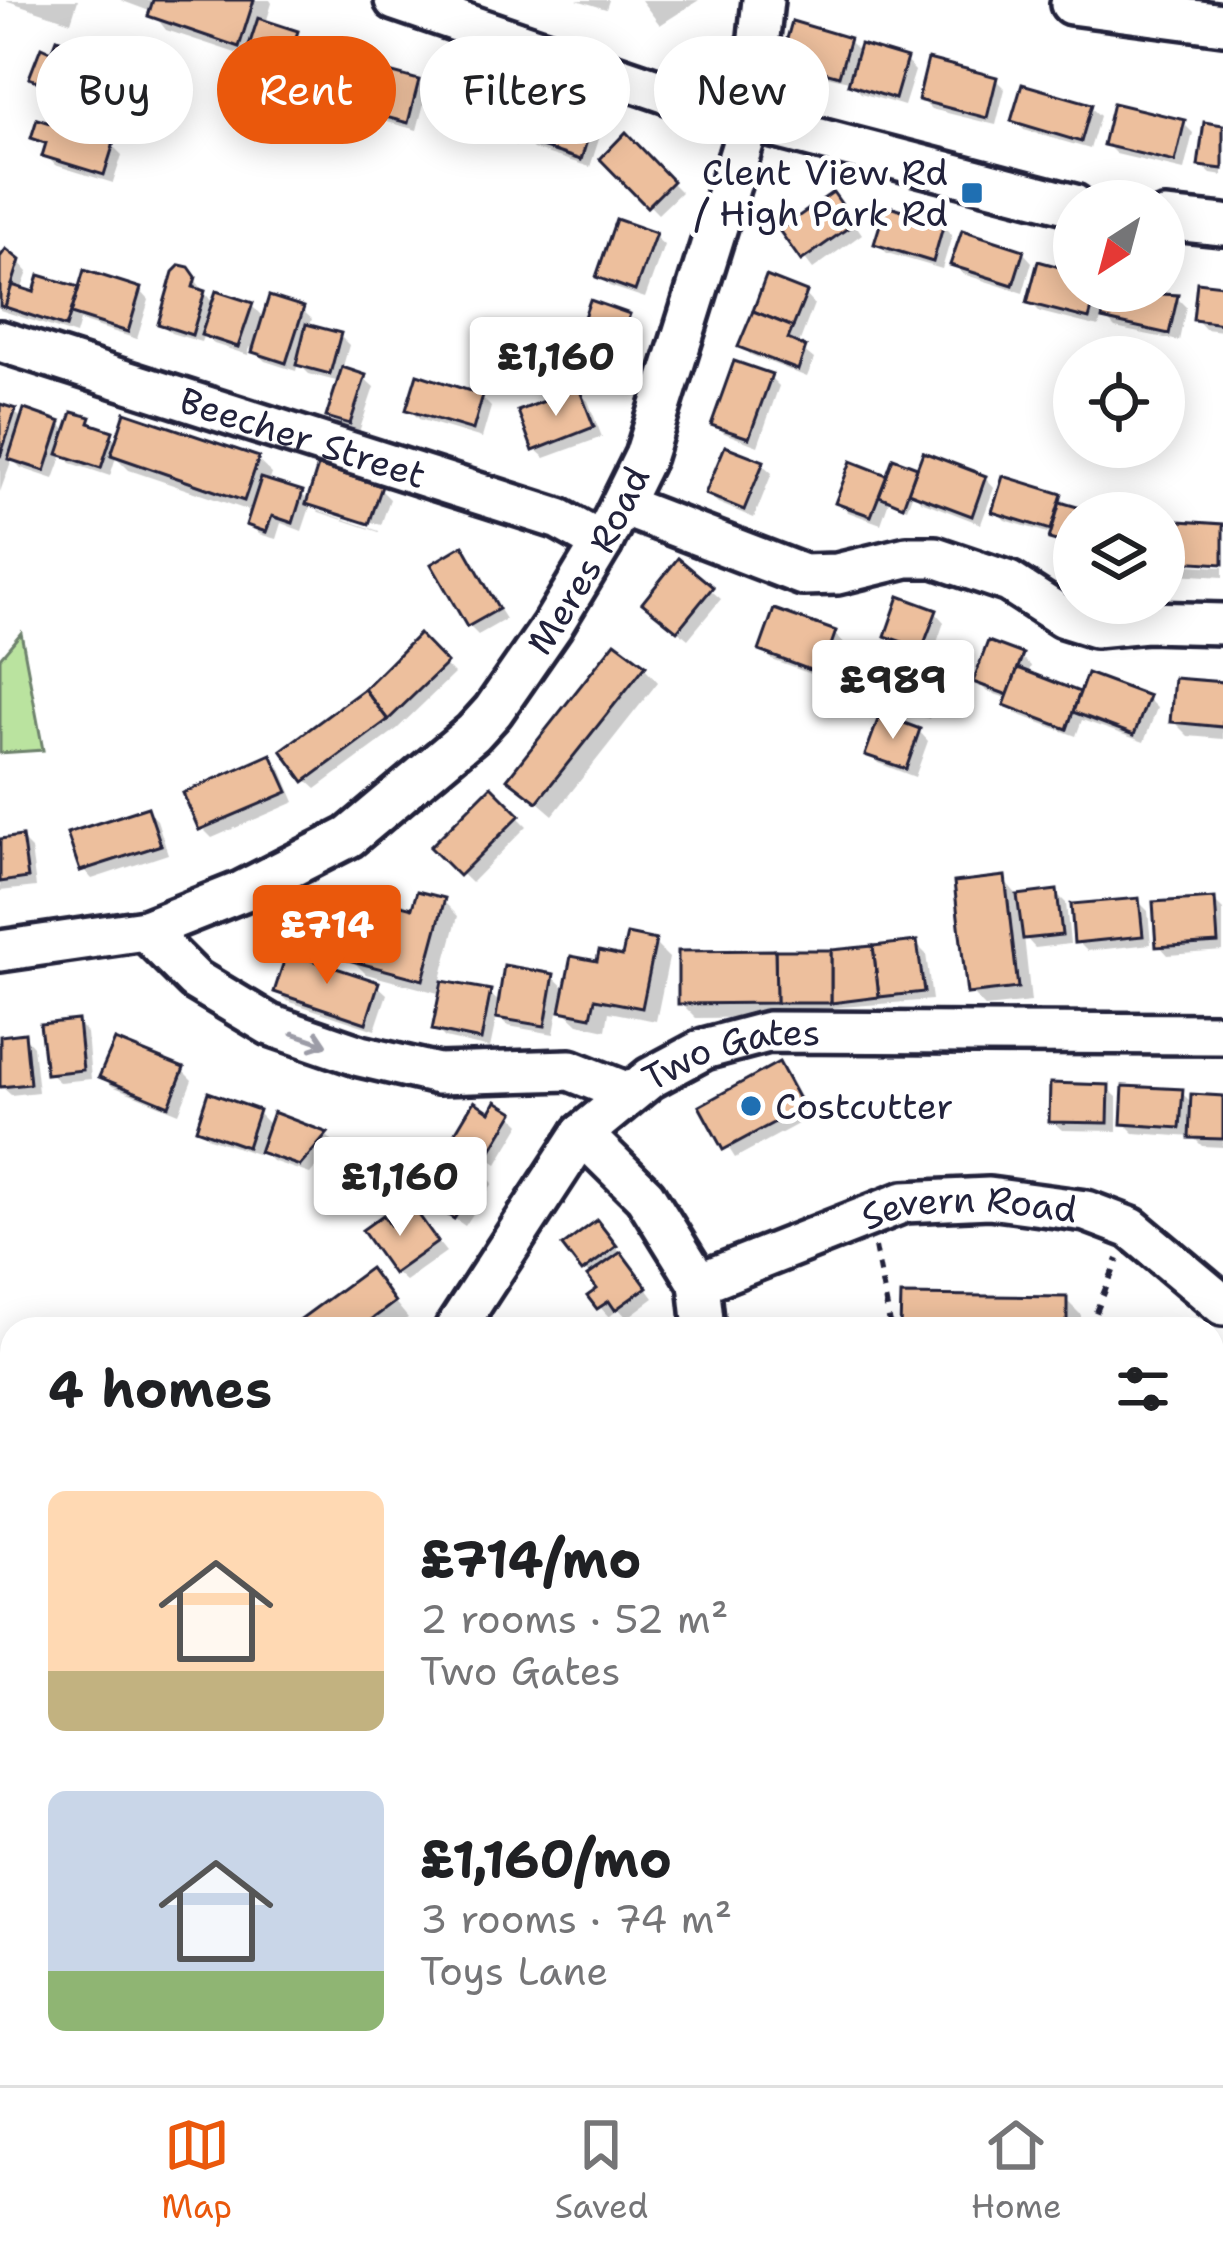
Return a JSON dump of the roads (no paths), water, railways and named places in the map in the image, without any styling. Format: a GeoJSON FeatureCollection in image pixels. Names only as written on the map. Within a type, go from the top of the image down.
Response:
{"type":"FeatureCollection","features":[{"type":"Feature","properties":{"kind":"street"},"geometry":{"type":"LineString","coordinates":[[395,0],[654,88]]}},
{"type":"Feature","properties":{"kind":"street","name":"Meres Road"},"geometry":{"type":"LineString","coordinates":[[759,36],[763,0]]}},
{"type":"Feature","properties":{"kind":"street"},"geometry":{"type":"LineString","coordinates":[[1071,4],[1223,24]]}},
{"type":"Feature","properties":{"kind":"street"},"geometry":{"type":"LineString","coordinates":[[829,141],[1053,200]]}},
{"type":"Feature","properties":{"kind":"street","name":"Meres Road"},"geometry":{"type":"LineString","coordinates":[[0,951],[145,930],[243,891],[349,836],[472,733],[522,670],[623,506],[645,456],[743,144]]}},
{"type":"Feature","properties":{"kind":"street"},"geometry":{"type":"LineString","coordinates":[[1185,221],[1223,225]]}},
{"type":"Feature","properties":{"kind":"street","name":"Beecher Street"},"geometry":{"type":"LineString","coordinates":[[0,341],[559,519],[602,543]]}},
{"type":"Feature","properties":{"kind":"street"},"geometry":{"type":"LineString","coordinates":[[623,506],[803,574],[837,574],[907,556],[935,557],[1009,582],[1063,617],[1094,627],[1146,622],[1223,624]]}},
{"type":"Feature","properties":{"kind":"street","name":"Two Gates"},"geometry":{"type":"LineString","coordinates":[[145,930],[195,980],[251,1014],[360,1056],[438,1073],[570,1070],[628,1093],[704,1049],[768,1032],[1223,1034]]}},
{"type":"Feature","properties":{"kind":"street"},"geometry":{"type":"LineString","coordinates":[[463,1317],[582,1134],[628,1093]]}},
{"type":"Feature","properties":{"kind":"street"},"geometry":{"type":"LineString","coordinates":[[582,1134],[645,1196],[699,1283],[703,1317]]}},
{"type":"Feature","properties":{"kind":"street","name":"Severn Road"},"geometry":{"type":"LineString","coordinates":[[699,1283],[904,1202],[989,1198],[1086,1211],[1130,1228],[1223,1305]]}},
{"type":"Feature","properties":{"kind":"place","name":"Clent View Rd / High Park Rd"},"geometry":{"type":"Point","coordinates":[972,193]}},
{"type":"Feature","properties":{"kind":"place","name":"Costcutter"},"geometry":{"type":"Point","coordinates":[751,1106]}}]}
